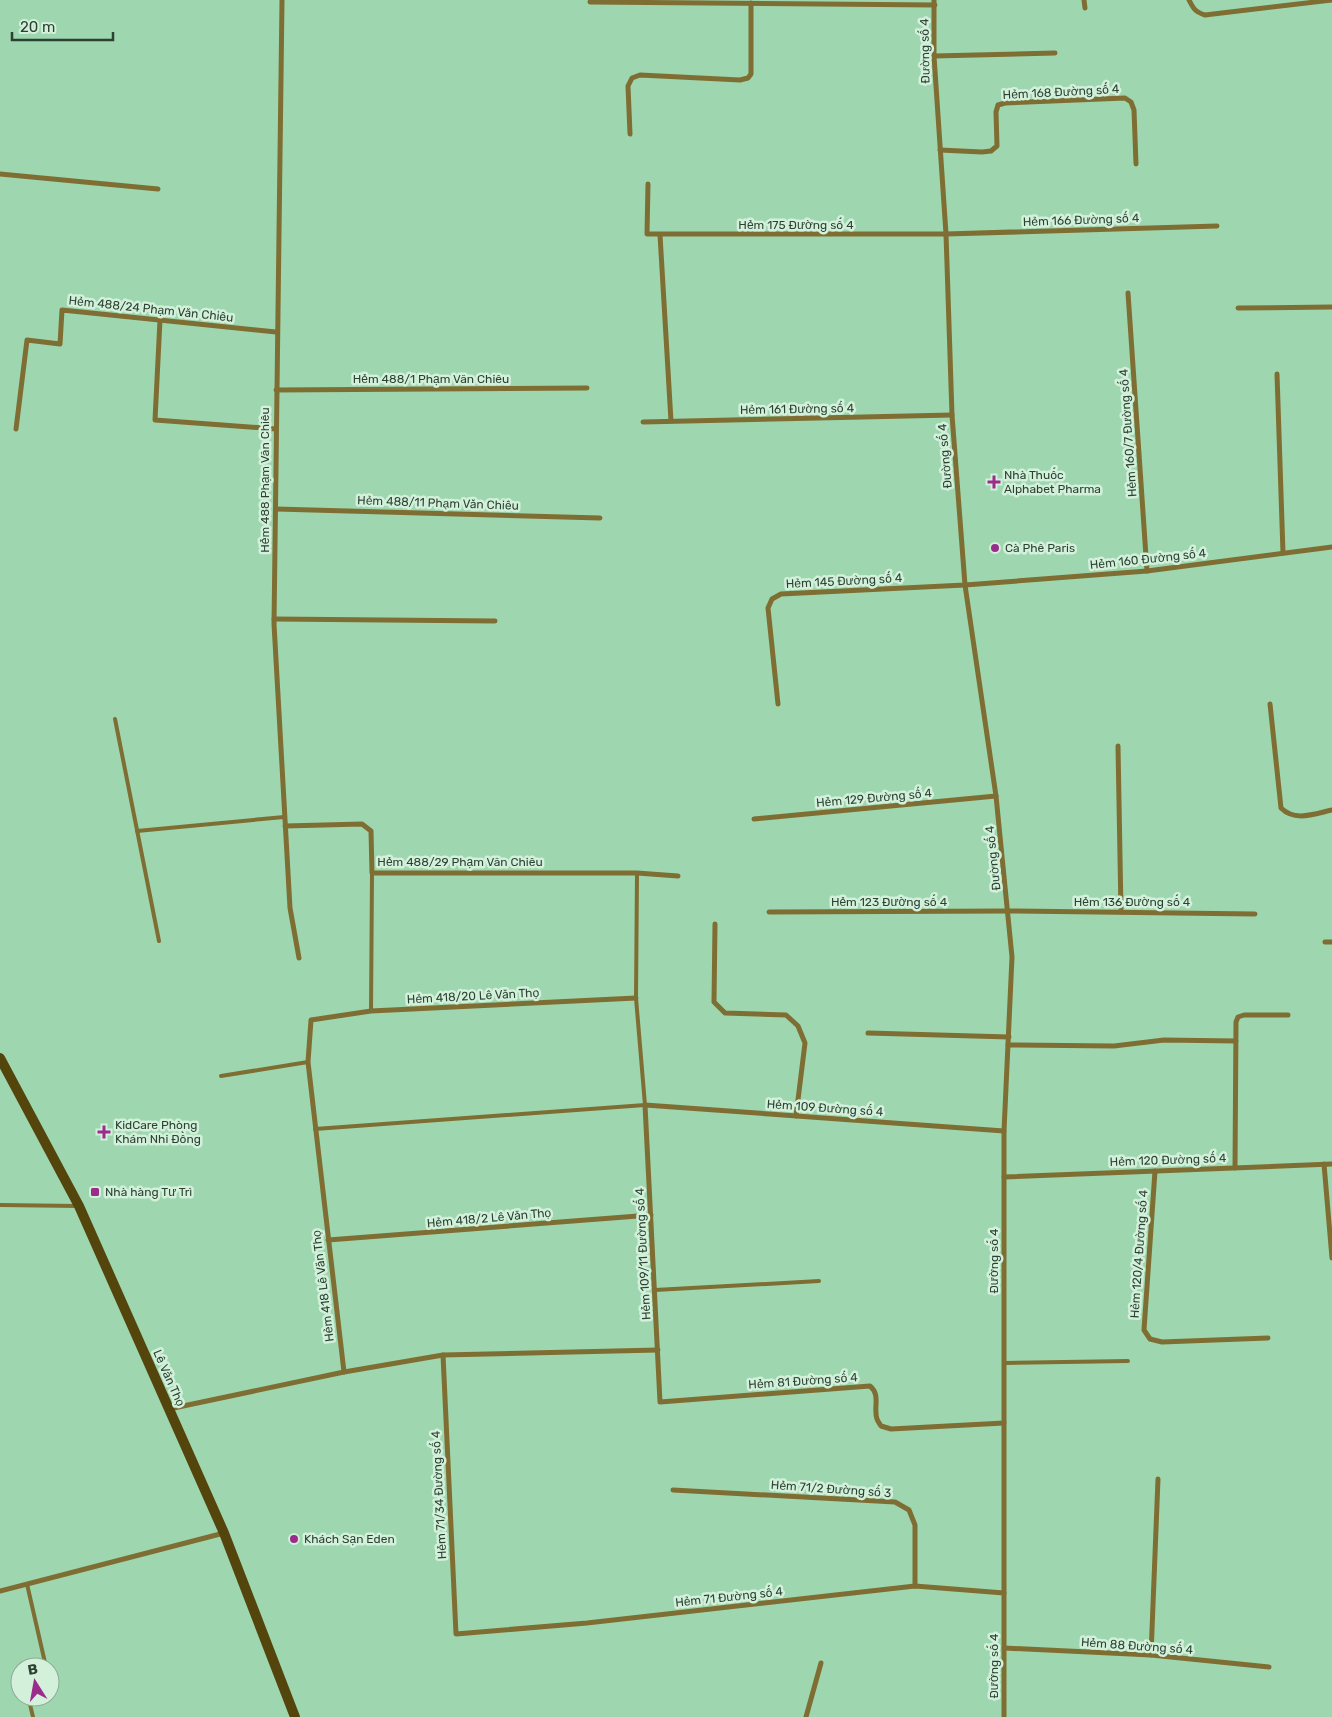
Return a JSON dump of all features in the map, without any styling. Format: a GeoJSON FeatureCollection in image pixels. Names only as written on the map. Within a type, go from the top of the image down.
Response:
{"type":"FeatureCollection","features":[{"type":"Feature","properties":{"kind":"main road","name":"Lê Văn Thọ"},"geometry":{"type":"LineString","coordinates":[[0,1058],[78,1206],[169,1409],[224,1533],[295,1717]]}},
{"type":"Feature","properties":{"kind":"street","name":"Hẻm 488 Phạm Văn Chiêu"},"geometry":{"type":"LineString","coordinates":[[282,0],[276,332],[274,619],[290,908],[299,958]]}},
{"type":"Feature","properties":{"kind":"street"},"geometry":{"type":"LineString","coordinates":[[1084,0],[1085,8]]}},
{"type":"Feature","properties":{"kind":"street"},"geometry":{"type":"LineString","coordinates":[[1189,0],[1198,13],[1204,15],[1332,0]]}},
{"type":"Feature","properties":{"kind":"street"},"geometry":{"type":"LineString","coordinates":[[590,2],[934,3]]}},
{"type":"Feature","properties":{"kind":"street"},"geometry":{"type":"LineString","coordinates":[[630,134],[628,86],[632,78],[640,76],[740,80],[748,78],[751,74],[751,3]]}},
{"type":"Feature","properties":{"kind":"street","name":"Đường số 4"},"geometry":{"type":"LineString","coordinates":[[934,3],[934,56],[946,234],[952,415],[965,586],[996,796],[1012,957],[1004,1131],[1004,1717]]}},
{"type":"Feature","properties":{"kind":"street"},"geometry":{"type":"LineString","coordinates":[[934,56],[1055,53]]}},
{"type":"Feature","properties":{"kind":"street","name":"Hẻm 168 Đường số 4"},"geometry":{"type":"LineString","coordinates":[[940,150],[991,151],[997,146],[996,112],[998,105],[1005,103],[1125,98],[1132,102],[1134,110],[1136,164]]}},
{"type":"Feature","properties":{"kind":"street"},"geometry":{"type":"LineString","coordinates":[[0,174],[158,188]]}},
{"type":"Feature","properties":{"kind":"street","name":"Hẻm 175 Đường số 4"},"geometry":{"type":"LineString","coordinates":[[648,184],[647,234],[946,234]]}},
{"type":"Feature","properties":{"kind":"street","name":"Hẻm 166 Đường số 4"},"geometry":{"type":"LineString","coordinates":[[946,234],[1217,226]]}},
{"type":"Feature","properties":{"kind":"street"},"geometry":{"type":"LineString","coordinates":[[660,235],[671,421]]}},
{"type":"Feature","properties":{"kind":"street","name":"Hẻm 160/7 Đường số 4"},"geometry":{"type":"LineString","coordinates":[[1128,293],[1147,571]]}},
{"type":"Feature","properties":{"kind":"street"},"geometry":{"type":"LineString","coordinates":[[1238,308],[1332,307]]}},
{"type":"Feature","properties":{"kind":"street","name":"Hẻm 488/24 Phạm Văn Chiêu"},"geometry":{"type":"LineString","coordinates":[[16,429],[27,340],[60,344],[62,310],[276,332]]}},
{"type":"Feature","properties":{"kind":"street"},"geometry":{"type":"LineString","coordinates":[[160,320],[155,420],[276,429]]}},
{"type":"Feature","properties":{"kind":"street"},"geometry":{"type":"LineString","coordinates":[[1277,374],[1283,553]]}},
{"type":"Feature","properties":{"kind":"street","name":"Hẻm 488/1 Phạm Văn Chiêu"},"geometry":{"type":"LineString","coordinates":[[276,390],[587,388]]}},
{"type":"Feature","properties":{"kind":"street","name":"Hẻm 161 Đường số 4"},"geometry":{"type":"LineString","coordinates":[[643,422],[952,415]]}},
{"type":"Feature","properties":{"kind":"street","name":"Hẻm 488/11 Phạm Văn Chiêu"},"geometry":{"type":"LineString","coordinates":[[276,508],[600,518]]}},
{"type":"Feature","properties":{"kind":"street","name":"Hẻm 160 Đường số 4"},"geometry":{"type":"LineString","coordinates":[[965,586],[1147,571],[1332,547]]}},
{"type":"Feature","properties":{"kind":"street","name":"Hẻm 145 Đường số 4"},"geometry":{"type":"LineString","coordinates":[[778,704],[768,608],[772,599],[781,594],[965,586]]}},
{"type":"Feature","properties":{"kind":"street"},"geometry":{"type":"LineString","coordinates":[[274,619],[496,621]]}},
{"type":"Feature","properties":{"kind":"street"},"geometry":{"type":"LineString","coordinates":[[1270,704],[1281,808],[1288,815],[1299,817],[1332,810]]}},
{"type":"Feature","properties":{"kind":"street"},"geometry":{"type":"LineString","coordinates":[[1118,746],[1121,912]]}},
{"type":"Feature","properties":{"kind":"street","name":"Hẻm 129 Đường số 4"},"geometry":{"type":"LineString","coordinates":[[754,819],[996,796]]}},
{"type":"Feature","properties":{"kind":"street","name":"Hẻm 488/29 Phạm Văn Chiêu"},"geometry":{"type":"LineString","coordinates":[[285,826],[362,824],[370,831],[372,873],[637,873],[678,876]]}},
{"type":"Feature","properties":{"kind":"street","name":"Hẻm 123 Đường số 4"},"geometry":{"type":"LineString","coordinates":[[769,912],[1008,912]]}},
{"type":"Feature","properties":{"kind":"street","name":"Hẻm 136 Đường số 4"},"geometry":{"type":"LineString","coordinates":[[1008,912],[1255,914]]}},
{"type":"Feature","properties":{"kind":"street"},"geometry":{"type":"LineString","coordinates":[[715,924],[714,1002],[725,1013],[786,1015],[798,1026],[805,1043],[796,1116]]}},
{"type":"Feature","properties":{"kind":"street"},"geometry":{"type":"LineString","coordinates":[[1325,942],[1332,942]]}},
{"type":"Feature","properties":{"kind":"street","name":"Hẻm 418/20 Lê Văn Thọ"},"geometry":{"type":"LineString","coordinates":[[311,1020],[371,1011],[636,998]]}},
{"type":"Feature","properties":{"kind":"street"},"geometry":{"type":"LineString","coordinates":[[1235,1168],[1236,1022],[1238,1017],[1244,1015],[1288,1015]]}},
{"type":"Feature","properties":{"kind":"street","name":"Hẻm 418 Lê Văn Thọ"},"geometry":{"type":"LineString","coordinates":[[311,1020],[308,1062],[344,1372]]}},
{"type":"Feature","properties":{"kind":"street"},"geometry":{"type":"LineString","coordinates":[[868,1033],[1008,1036]]}},
{"type":"Feature","properties":{"kind":"street"},"geometry":{"type":"LineString","coordinates":[[1008,1045],[1114,1046],[1164,1040],[1236,1041]]}},
{"type":"Feature","properties":{"kind":"street","name":"Hẻm 109 Đường số 4"},"geometry":{"type":"LineString","coordinates":[[645,1105],[1004,1131]]}},
{"type":"Feature","properties":{"kind":"street","name":"Hẻm 109/11 Đường số 4"},"geometry":{"type":"LineString","coordinates":[[645,1105],[660,1402]]}},
{"type":"Feature","properties":{"kind":"street"},"geometry":{"type":"LineString","coordinates":[[1324,1164],[1332,1258]]}},
{"type":"Feature","properties":{"kind":"street","name":"Hẻm 120 Đường số 4"},"geometry":{"type":"LineString","coordinates":[[1004,1177],[1332,1164]]}},
{"type":"Feature","properties":{"kind":"street","name":"Hẻm 120/4 Đường số 4"},"geometry":{"type":"LineString","coordinates":[[1156,1171],[1144,1330],[1150,1339],[1162,1342],[1268,1338]]}},
{"type":"Feature","properties":{"kind":"street","name":"Hẻm 418/2 Lê Văn Thọ"},"geometry":{"type":"LineString","coordinates":[[328,1240],[651,1215]]}},
{"type":"Feature","properties":{"kind":"street"},"geometry":{"type":"LineString","coordinates":[[169,1409],[344,1372],[443,1355],[658,1350]]}},
{"type":"Feature","properties":{"kind":"street","name":"Hẻm 71/34 Đường số 4"},"geometry":{"type":"LineString","coordinates":[[443,1355],[456,1634]]}},
{"type":"Feature","properties":{"kind":"street","name":"Hẻm 81 Đường số 4"},"geometry":{"type":"LineString","coordinates":[[660,1402],[870,1386],[874,1389],[876,1395],[876,1419],[881,1426],[891,1429],[1004,1423]]}},
{"type":"Feature","properties":{"kind":"street"},"geometry":{"type":"LineString","coordinates":[[1151,1655],[1158,1479]]}},
{"type":"Feature","properties":{"kind":"street","name":"Hẻm 71/2 Đường số 3"},"geometry":{"type":"LineString","coordinates":[[673,1490],[895,1502],[909,1510],[915,1525],[915,1586]]}},
{"type":"Feature","properties":{"kind":"street"},"geometry":{"type":"LineString","coordinates":[[0,1591],[224,1533]]}},
{"type":"Feature","properties":{"kind":"street","name":"Hẻm 71 Đường số 4"},"geometry":{"type":"LineString","coordinates":[[456,1634],[587,1623],[915,1586],[1004,1593]]}},
{"type":"Feature","properties":{"kind":"street","name":"Hẻm 88 Đường số 4"},"geometry":{"type":"LineString","coordinates":[[1004,1648],[1151,1655],[1269,1667]]}},
{"type":"Feature","properties":{"kind":"street"},"geometry":{"type":"LineString","coordinates":[[806,1717],[821,1663]]}},
{"type":"Feature","properties":{"kind":"lane"},"geometry":{"type":"LineString","coordinates":[[115,719],[158,941]]}},
{"type":"Feature","properties":{"kind":"lane"},"geometry":{"type":"LineString","coordinates":[[137,831],[284,817]]}},
{"type":"Feature","properties":{"kind":"lane"},"geometry":{"type":"LineString","coordinates":[[371,1011],[372,873]]}},
{"type":"Feature","properties":{"kind":"lane"},"geometry":{"type":"LineString","coordinates":[[315,1129],[645,1105],[636,998],[637,873]]}},
{"type":"Feature","properties":{"kind":"lane"},"geometry":{"type":"LineString","coordinates":[[221,1076],[308,1062]]}},
{"type":"Feature","properties":{"kind":"lane"},"geometry":{"type":"LineString","coordinates":[[0,1205],[78,1206]]}},
{"type":"Feature","properties":{"kind":"lane"},"geometry":{"type":"LineString","coordinates":[[655,1290],[819,1281]]}},
{"type":"Feature","properties":{"kind":"lane"},"geometry":{"type":"LineString","coordinates":[[1004,1363],[1128,1361]]}},
{"type":"Feature","properties":{"kind":"lane"},"geometry":{"type":"LineString","coordinates":[[27,1584],[44,1657]]}},
{"type":"Feature","properties":{"kind":"place","name":"Nhà Thuốc Alphabet Pharma"},"geometry":{"type":"Point","coordinates":[994,482]}},
{"type":"Feature","properties":{"kind":"place","name":"Cà Phê Paris"},"geometry":{"type":"Point","coordinates":[995,548]}},
{"type":"Feature","properties":{"kind":"place","name":"KidCare Phòng Khám Nhi Đồng"},"geometry":{"type":"Point","coordinates":[104,1132]}},
{"type":"Feature","properties":{"kind":"place","name":"Nhà hàng Tư Trì"},"geometry":{"type":"Point","coordinates":[95,1192]}},
{"type":"Feature","properties":{"kind":"place","name":"Khách Sạn Eden"},"geometry":{"type":"Point","coordinates":[294,1539]}}]}
